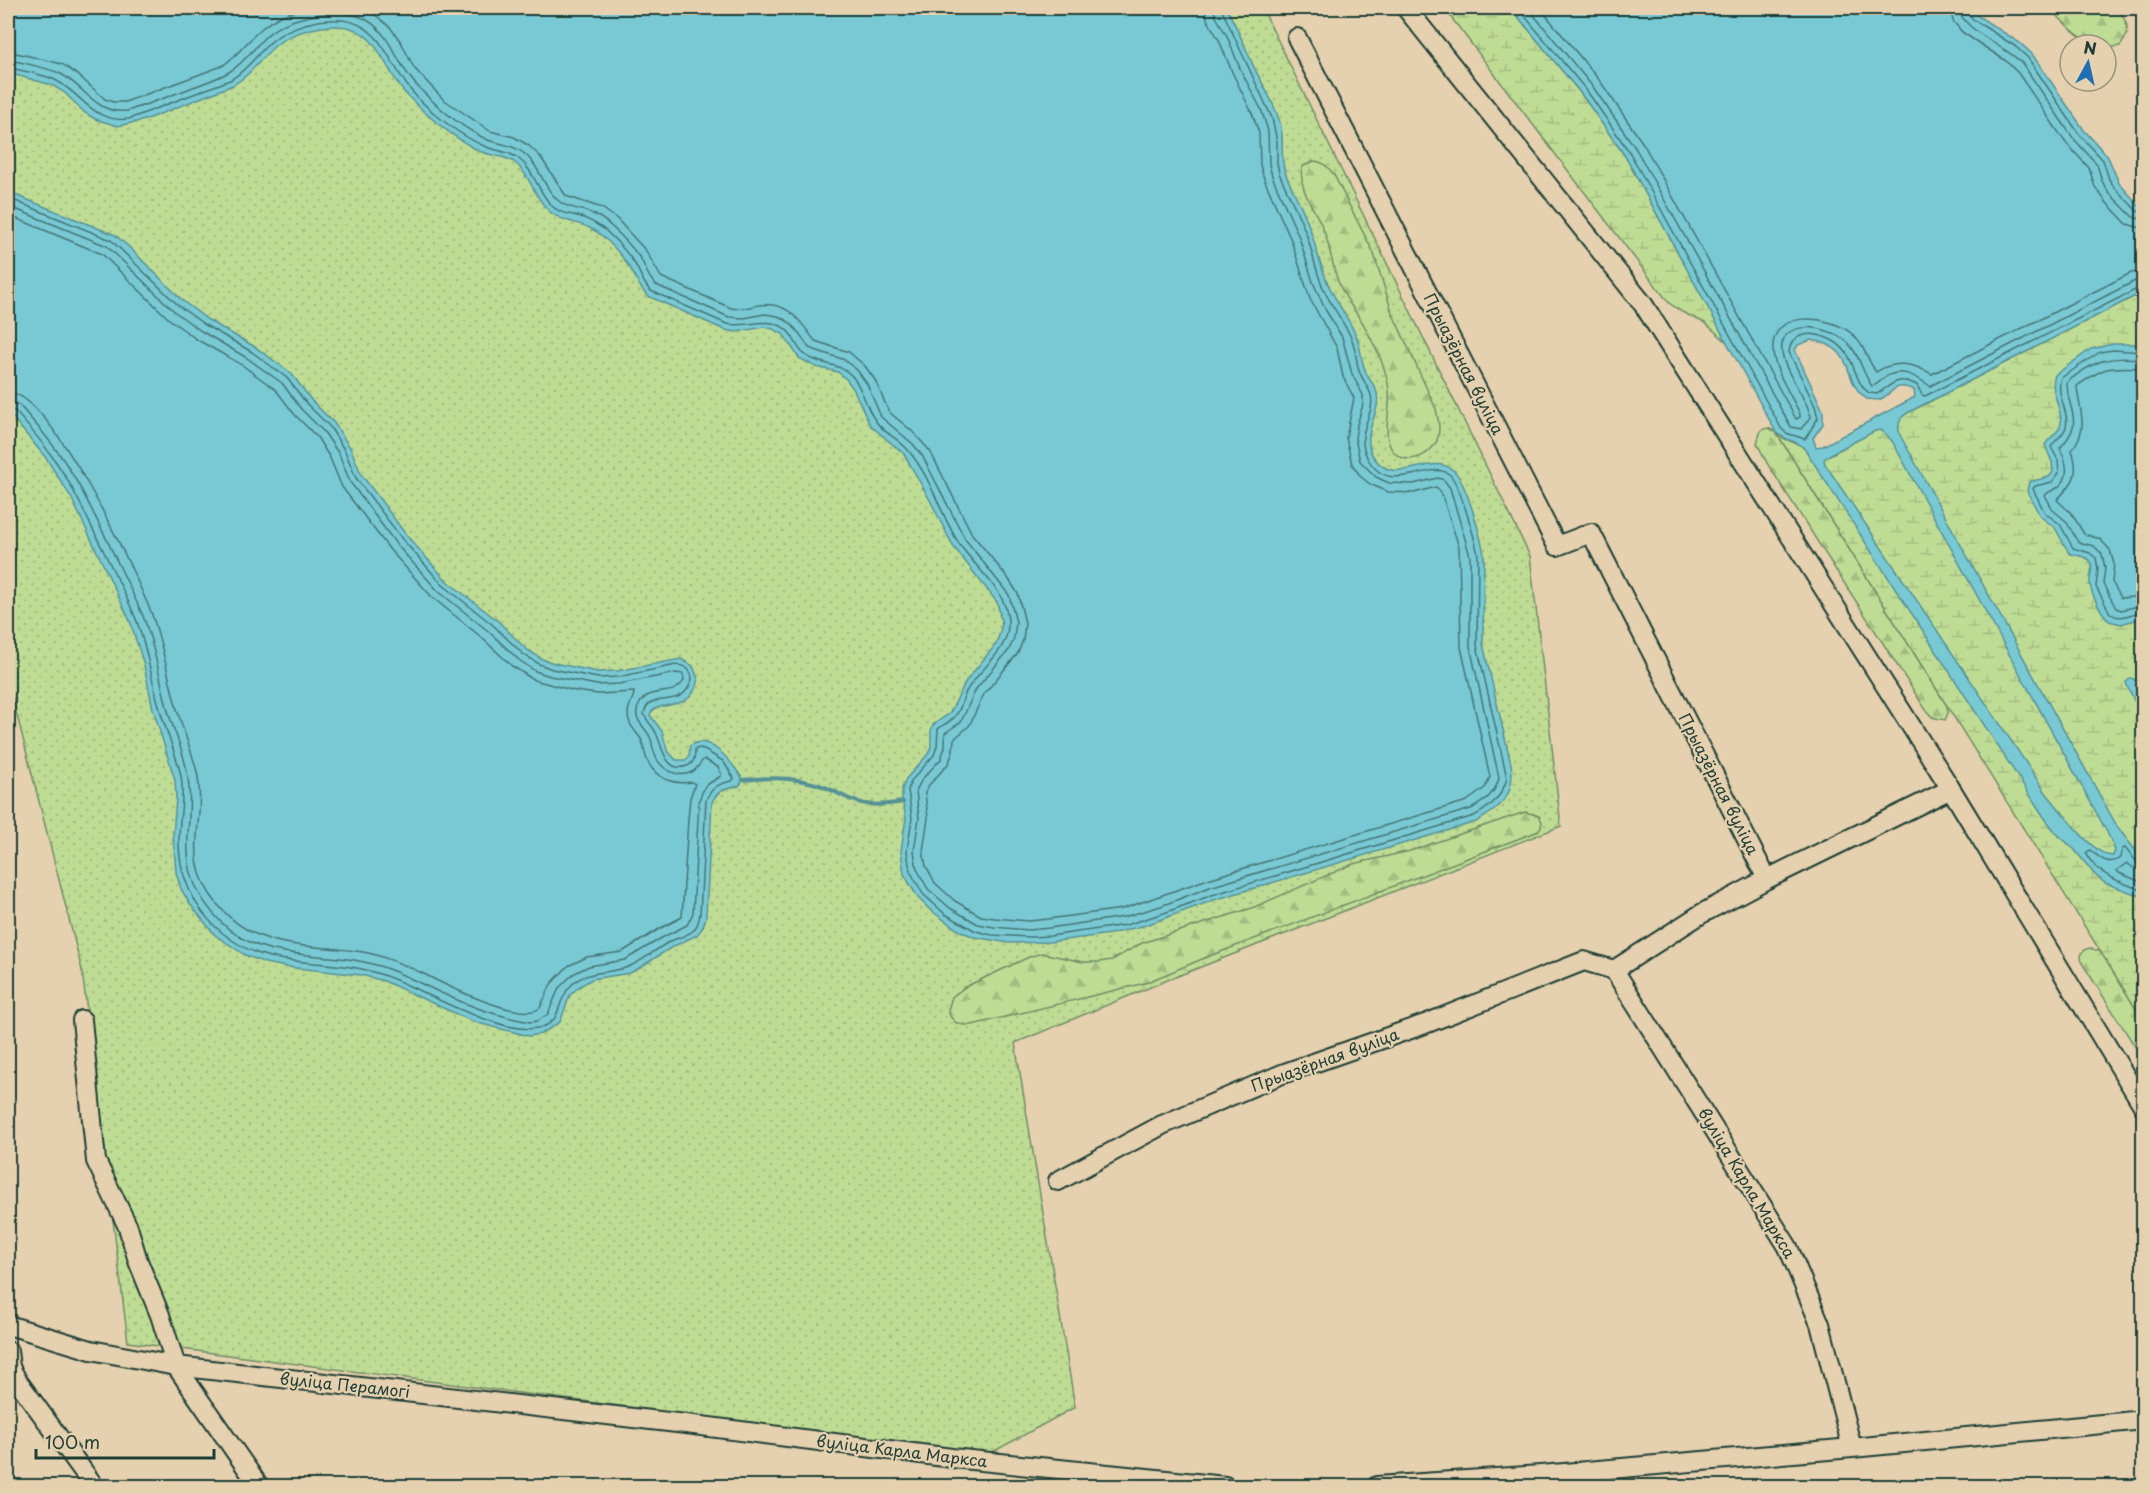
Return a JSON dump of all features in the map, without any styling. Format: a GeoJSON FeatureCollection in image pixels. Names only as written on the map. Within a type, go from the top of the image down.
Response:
{"type":"FeatureCollection","features":[{"type":"Feature","properties":{"kind":"street"},"geometry":{"type":"LineString","coordinates":[[1406,8],[1643,304],[1951,789],[2144,1107]]}},
{"type":"Feature","properties":{"kind":"street","name":"Прыазёрная вуліца"},"geometry":{"type":"LineString","coordinates":[[1297,38],[1557,546],[1591,533],[1767,879]]}},
{"type":"Feature","properties":{"kind":"street"},"geometry":{"type":"LineString","coordinates":[[1614,970],[1701,914],[1951,789]]}},
{"type":"Feature","properties":{"kind":"street","name":"Прыазёрная вуліца"},"geometry":{"type":"LineString","coordinates":[[1058,1182],[1162,1125],[1282,1074],[1425,1024],[1584,961],[1614,970]]}},
{"type":"Feature","properties":{"kind":"street","name":"вуліца Карла Маркса"},"geometry":{"type":"LineString","coordinates":[[1614,970],[1788,1247],[1820,1324],[1852,1448]]}},
{"type":"Feature","properties":{"kind":"street"},"geometry":{"type":"LineString","coordinates":[[82,1020],[96,1161],[128,1227],[138,1261],[160,1314],[176,1366],[259,1486]]}},
{"type":"Feature","properties":{"kind":"street","name":"вуліца Перамогі"},"geometry":{"type":"LineString","coordinates":[[8,1325],[91,1350],[176,1366],[686,1424]]}},
{"type":"Feature","properties":{"kind":"street"},"geometry":{"type":"LineString","coordinates":[[8,1351],[10,1367],[17,1380],[94,1486]]}},
{"type":"Feature","properties":{"kind":"street"},"geometry":{"type":"LineString","coordinates":[[1377,1486],[1541,1475],[2144,1420]]}},
{"type":"Feature","properties":{"kind":"street","name":"вуліца Карла Маркса"},"geometry":{"type":"LineString","coordinates":[[686,1424],[952,1458],[1225,1486]]}},
{"type":"Feature","properties":{"kind":"green space"},"geometry":{"type":"Polygon","coordinates":[[[8,8],[1271,8],[1265,14],[1530,556],[1561,826],[1170,979],[1015,1043],[1075,1407],[989,1454],[128,1342],[82,970],[8,680],[8,8]]]}},
{"type":"Feature","properties":{"kind":"green space"},"geometry":{"type":"Polygon","coordinates":[[[1444,8],[1511,8],[1582,95],[1625,156],[1728,343],[1705,323],[1669,303],[1444,8]]]}},
{"type":"Feature","properties":{"kind":"green space"},"geometry":{"type":"Polygon","coordinates":[[[2049,8],[2117,8],[2126,22],[2127,32],[2124,41],[2118,46],[2118,33],[2076,33],[2049,8]]]}},
{"type":"Feature","properties":{"kind":"green space"},"geometry":{"type":"Polygon","coordinates":[[[1314,161],[1326,165],[1334,175],[1374,254],[1392,312],[1436,409],[1439,428],[1437,440],[1428,452],[1421,456],[1407,459],[1400,457],[1390,446],[1387,433],[1389,392],[1384,367],[1365,327],[1341,288],[1321,223],[1305,192],[1301,176],[1302,167],[1314,161]]]}},
{"type":"Feature","properties":{"kind":"green space"},"geometry":{"type":"Polygon","coordinates":[[[2143,292],[2143,1020],[1776,432],[1783,438],[1802,446],[1812,455],[1826,457],[2143,292]]]}},
{"type":"Feature","properties":{"kind":"green space"},"geometry":{"type":"Polygon","coordinates":[[[1768,428],[1776,432],[1947,706],[1948,713],[1945,720],[1932,717],[1926,710],[1767,463],[1757,443],[1761,430],[1768,428]]]}},
{"type":"Feature","properties":{"kind":"green space"},"geometry":{"type":"Polygon","coordinates":[[[1525,812],[1539,816],[1542,822],[1536,832],[1207,957],[1145,983],[972,1025],[955,1022],[950,1016],[948,1010],[952,997],[965,987],[1029,957],[1042,953],[1083,962],[1112,960],[1142,943],[1252,908],[1353,864],[1410,851],[1525,812]]]}},
{"type":"Feature","properties":{"kind":"green space"},"geometry":{"type":"Polygon","coordinates":[[[2090,948],[2101,952],[2143,1020],[2143,1059],[2082,963],[2082,953],[2090,948]]]}},
{"type":"Feature","properties":{"kind":"water"},"geometry":{"type":"Polygon","coordinates":[[[8,8],[1226,8],[1276,111],[1281,127],[1285,172],[1306,218],[1326,279],[1356,336],[1363,365],[1376,390],[1377,406],[1369,439],[1369,447],[1373,456],[1382,466],[1391,470],[1444,465],[1458,476],[1468,497],[1484,555],[1483,644],[1511,764],[1509,792],[1499,806],[1476,822],[1214,900],[1146,925],[1110,934],[1050,942],[1009,943],[974,937],[958,930],[918,898],[904,874],[901,851],[906,818],[902,789],[906,779],[929,753],[933,725],[950,713],[966,681],[997,643],[1002,624],[997,602],[953,546],[904,454],[870,425],[847,380],[838,372],[816,367],[799,358],[783,334],[773,329],[764,327],[736,332],[725,330],[648,296],[616,249],[595,230],[560,218],[548,210],[524,173],[514,162],[479,151],[450,133],[423,111],[399,86],[373,43],[353,29],[332,26],[298,33],[276,45],[251,71],[233,85],[145,120],[118,126],[95,119],[85,113],[65,93],[52,85],[8,73],[8,8]]]}},
{"type":"Feature","properties":{"kind":"water"},"geometry":{"type":"Polygon","coordinates":[[[1511,8],[1971,8],[1978,16],[2020,43],[2032,54],[2084,130],[2108,157],[2119,183],[2143,210],[2143,292],[1905,414],[1900,420],[1899,429],[1901,437],[2118,828],[2143,860],[2143,897],[2105,883],[2095,875],[2044,817],[1804,448],[1776,432],[1625,156],[1582,95],[1511,8]],[[1811,340],[1798,345],[1795,350],[1823,411],[1823,424],[1813,438],[1816,447],[1823,446],[1915,397],[1914,390],[1898,387],[1879,400],[1867,399],[1854,384],[1843,357],[1826,344],[1811,340]],[[1875,431],[1831,454],[1824,459],[1825,464],[2047,794],[2087,840],[2105,854],[2113,856],[2115,850],[2107,832],[1892,441],[1884,432],[1875,431]]]}},
{"type":"Feature","properties":{"kind":"water"},"geometry":{"type":"Polygon","coordinates":[[[8,192],[115,235],[183,301],[208,320],[255,347],[291,373],[312,401],[334,423],[351,449],[361,474],[407,536],[447,581],[497,620],[526,649],[554,663],[598,672],[617,671],[681,659],[693,666],[698,679],[689,698],[682,702],[659,707],[650,715],[662,731],[667,750],[676,760],[686,760],[689,757],[690,746],[705,743],[720,752],[734,766],[743,780],[739,786],[720,792],[712,802],[706,916],[703,927],[697,935],[672,947],[630,973],[592,979],[580,986],[570,995],[560,1022],[541,1034],[529,1036],[474,1022],[384,981],[361,975],[265,963],[245,955],[215,935],[190,904],[181,889],[176,872],[173,836],[175,780],[153,709],[144,665],[130,621],[71,497],[46,458],[8,412],[8,192]]]}},
{"type":"Feature","properties":{"kind":"water"},"geometry":{"type":"Polygon","coordinates":[[[2113,344],[2133,344],[2144,347],[2143,618],[2121,624],[2109,621],[2096,603],[2090,587],[2092,564],[2090,561],[2069,553],[2055,528],[2040,516],[2027,491],[2029,482],[2049,477],[2053,472],[2052,462],[2045,445],[2059,429],[2061,422],[2053,387],[2055,375],[2091,349],[2113,344]]]}},
{"type":"Feature","properties":{"kind":"water"},"geometry":{"type":"Polygon","coordinates":[[[2131,678],[2143,689],[2143,717],[2127,686],[2126,682],[2131,678]]]}},
{"type":"Feature","properties":{"kind":"waterway"},"geometry":{"type":"LineString","coordinates":[[743,780],[793,779],[822,786],[865,804],[883,805],[903,802]]}}]}
